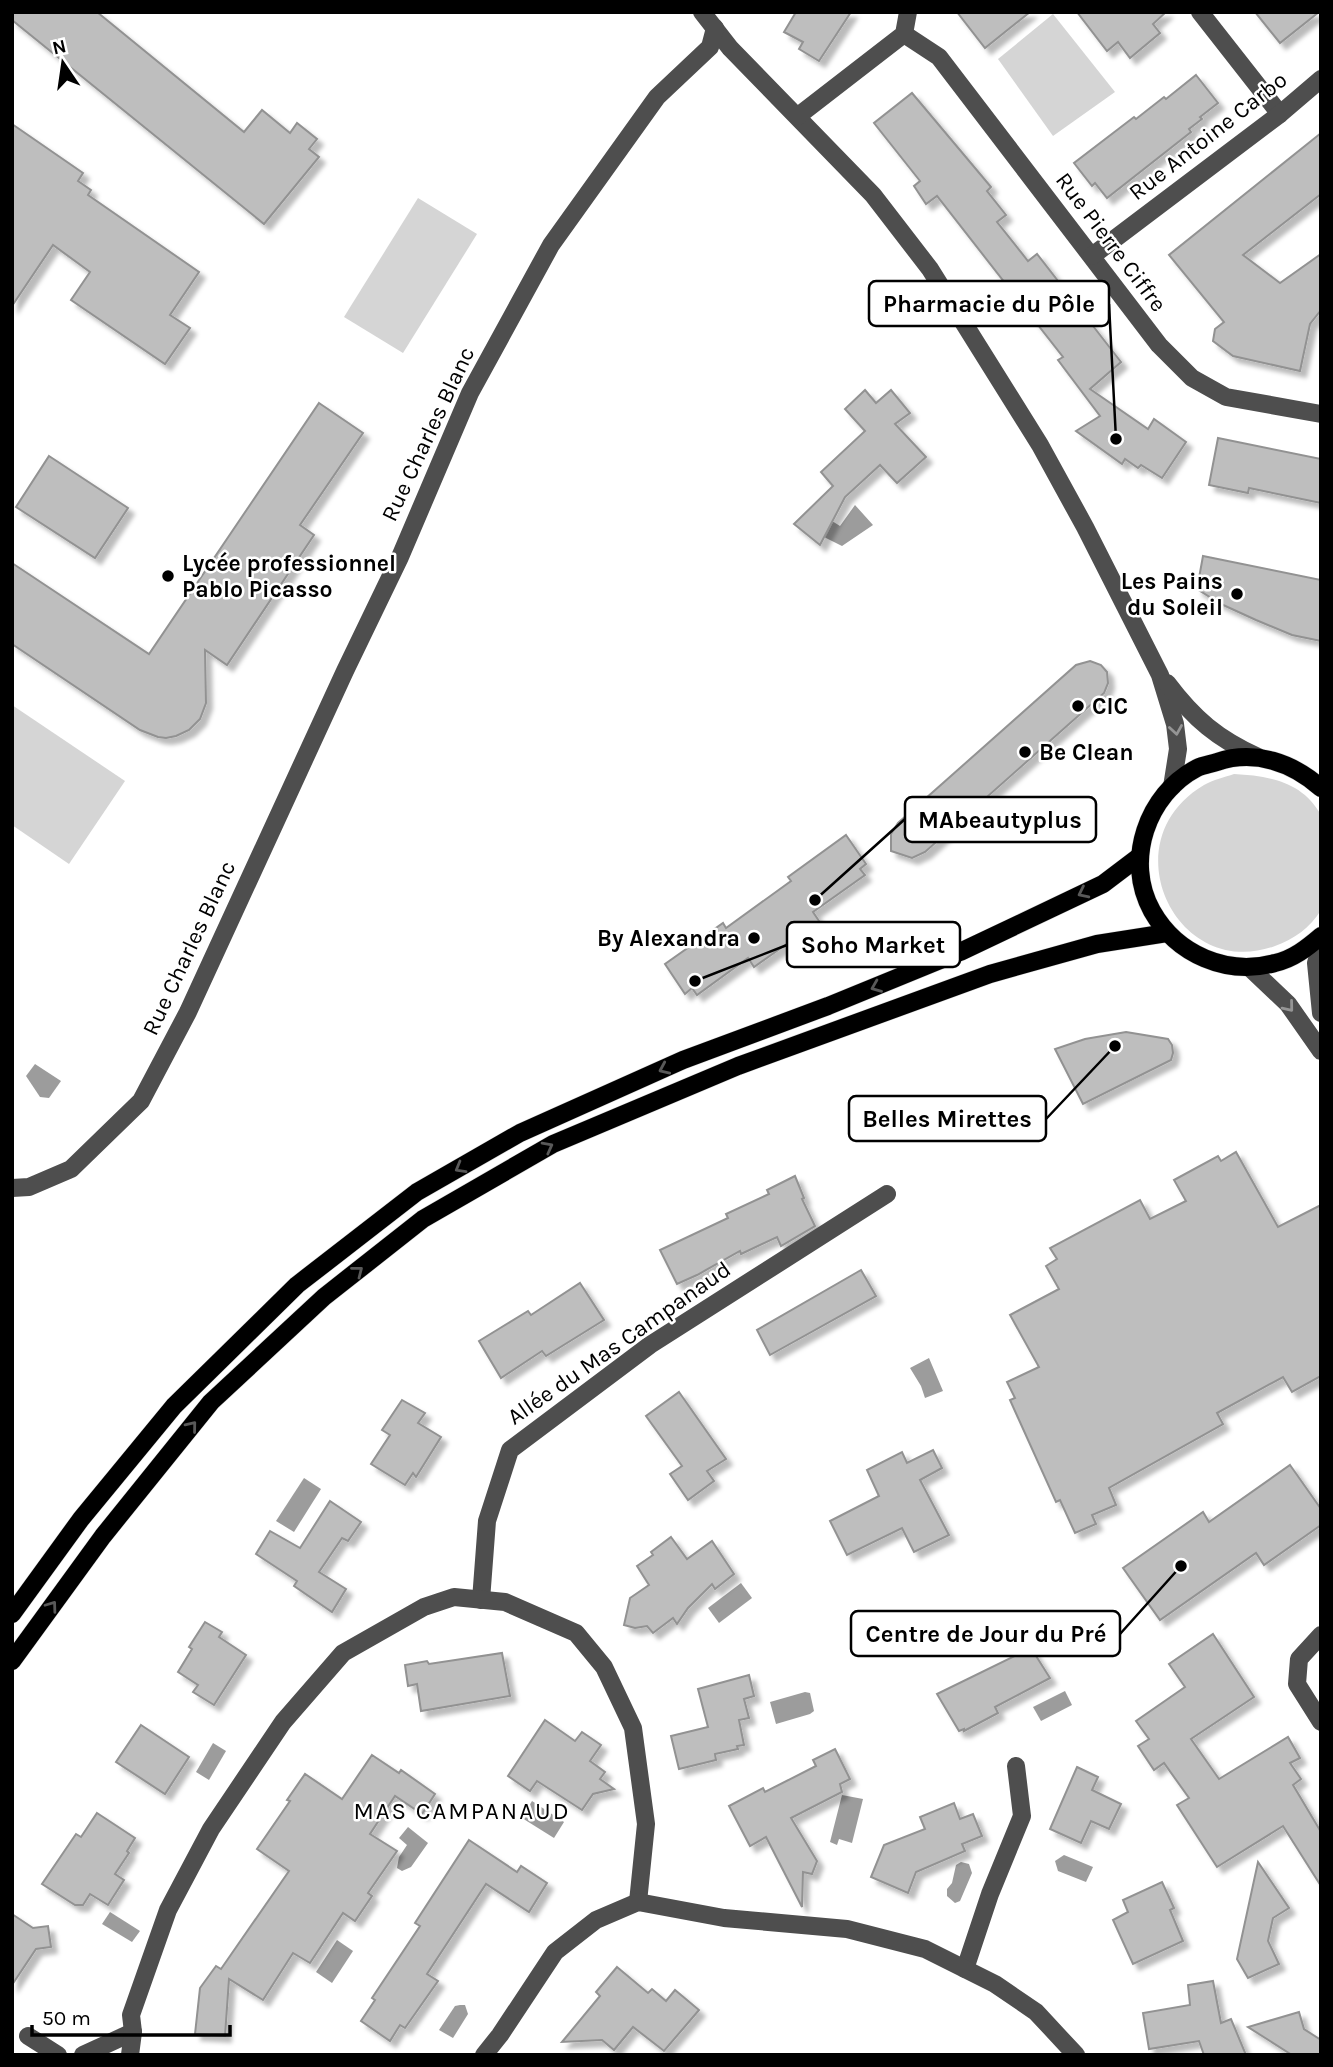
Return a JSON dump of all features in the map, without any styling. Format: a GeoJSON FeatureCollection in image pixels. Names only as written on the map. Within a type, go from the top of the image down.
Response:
{"type":"FeatureCollection","features":[{"type":"Feature","properties":{"kind":"main road"},"geometry":{"type":"LineString","coordinates":[[1321,788],[1307,776],[1284,763],[1258,757],[1227,758],[1197,768],[1161,799],[1150,816],[1143,835],[1140,856],[1142,883],[1151,909],[1167,933],[1190,952],[1219,964],[1250,968],[1277,963],[1303,951],[1321,936]]}},
{"type":"Feature","properties":{"kind":"main road"},"geometry":{"type":"LineString","coordinates":[[12,1614],[81,1519],[174,1406],[297,1285],[417,1192],[520,1133],[684,1060],[828,1006],[960,952],[1103,884],[1140,856]]}},
{"type":"Feature","properties":{"kind":"main road"},"geometry":{"type":"LineString","coordinates":[[12,1661],[103,1536],[211,1402],[324,1297],[423,1219],[553,1144],[738,1066],[990,974],[1097,944],[1167,933]]}},
{"type":"Feature","properties":{"kind":"street"},"geometry":{"type":"LineString","coordinates":[[702,12],[730,48],[873,195],[930,269],[1040,445],[1160,675],[1175,724],[1178,749],[1172,787]]}},
{"type":"Feature","properties":{"kind":"street"},"geometry":{"type":"LineString","coordinates":[[798,116],[904,34],[908,12]]}},
{"type":"Feature","properties":{"kind":"street"},"geometry":{"type":"LineString","coordinates":[[1199,12],[1280,114]]}},
{"type":"Feature","properties":{"kind":"street","name":"Rue Charles Blanc"},"geometry":{"type":"LineString","coordinates":[[12,1188],[29,1187],[71,1169],[141,1101],[188,1012],[400,557],[470,393],[551,245],[657,97],[710,47],[715,28]]}},
{"type":"Feature","properties":{"kind":"street","name":"Rue Pierre Ciffre"},"geometry":{"type":"LineString","coordinates":[[904,34],[939,57],[1159,345],[1192,378],[1226,397],[1321,414]]}},
{"type":"Feature","properties":{"kind":"street","name":"Rue Antoine Carbo"},"geometry":{"type":"LineString","coordinates":[[1092,256],[1280,114],[1321,79]]}},
{"type":"Feature","properties":{"kind":"street"},"geometry":{"type":"LineString","coordinates":[[1160,675],[1203,724],[1230,744],[1258,757]]}},
{"type":"Feature","properties":{"kind":"street"},"geometry":{"type":"LineString","coordinates":[[1321,946],[1316,964],[1321,1013]]}},
{"type":"Feature","properties":{"kind":"street"},"geometry":{"type":"LineString","coordinates":[[1250,968],[1288,1004],[1321,1051]]}},
{"type":"Feature","properties":{"kind":"street","name":"Allée du Mas Campanaud"},"geometry":{"type":"LineString","coordinates":[[481,1600],[487,1521],[510,1450],[650,1345],[887,1194]]}},
{"type":"Feature","properties":{"kind":"street"},"geometry":{"type":"LineString","coordinates":[[130,2055],[133,2032],[131,2015],[168,1910],[211,1829],[283,1722],[343,1653],[424,1606],[454,1597],[505,1602],[576,1633],[604,1667],[633,1728],[646,1824],[638,1902]]}},
{"type":"Feature","properties":{"kind":"street"},"geometry":{"type":"LineString","coordinates":[[1321,1635],[1299,1659],[1297,1684],[1321,1722]]}},
{"type":"Feature","properties":{"kind":"street"},"geometry":{"type":"LineString","coordinates":[[965,1969],[990,1894],[1022,1816],[1016,1766]]}},
{"type":"Feature","properties":{"kind":"street"},"geometry":{"type":"LineString","coordinates":[[484,2055],[555,1952],[596,1920],[638,1902],[724,1918],[847,1929],[925,1949],[996,1984],[1037,2012],[1076,2055]]}},
{"type":"Feature","properties":{"kind":"street"},"geometry":{"type":"LineString","coordinates":[[83,2055],[133,2032]]}},
{"type":"Feature","properties":{"kind":"street"},"geometry":{"type":"LineString","coordinates":[[28,2036],[58,2055]]}},
{"type":"Feature","properties":{"kind":"shaded area"},"geometry":{"type":"Polygon","coordinates":[[[1053,14],[1115,92],[1053,136],[998,59],[1053,14]]]}},
{"type":"Feature","properties":{"kind":"shaded area"},"geometry":{"type":"Polygon","coordinates":[[[418,198],[477,234],[403,353],[344,317],[418,198]]]}},
{"type":"Feature","properties":{"kind":"shaded area"},"geometry":{"type":"Polygon","coordinates":[[[855,505],[873,525],[842,546],[824,537],[832,521],[840,526],[855,505]]]}},
{"type":"Feature","properties":{"kind":"shaded area"},"geometry":{"type":"Polygon","coordinates":[[[12,705],[125,781],[69,864],[12,825],[12,705]]]}},
{"type":"Feature","properties":{"kind":"shaded area"},"geometry":{"type":"Polygon","coordinates":[[[1234,774],[1260,776],[1284,782],[1304,795],[1321,815],[1321,910],[1307,927],[1289,940],[1275,946],[1240,952],[1209,944],[1184,926],[1167,900],[1159,870],[1161,839],[1176,809],[1204,785],[1234,774]]]}},
{"type":"Feature","properties":{"kind":"shaded area"},"geometry":{"type":"Polygon","coordinates":[[[35,1064],[61,1081],[49,1098],[40,1097],[26,1076],[35,1064]]]}},
{"type":"Feature","properties":{"kind":"shaded area"},"geometry":{"type":"Polygon","coordinates":[[[929,1358],[943,1391],[925,1398],[910,1368],[929,1358]]]}},
{"type":"Feature","properties":{"kind":"shaded area"},"geometry":{"type":"Polygon","coordinates":[[[304,1478],[321,1489],[294,1532],[276,1521],[304,1478]]]}},
{"type":"Feature","properties":{"kind":"shaded area"},"geometry":{"type":"Polygon","coordinates":[[[741,1583],[752,1598],[719,1623],[708,1608],[741,1583]]]}},
{"type":"Feature","properties":{"kind":"shaded area"},"geometry":{"type":"Polygon","coordinates":[[[1065,1691],[1072,1705],[1041,1721],[1033,1707],[1065,1691]]]}},
{"type":"Feature","properties":{"kind":"shaded area"},"geometry":{"type":"Polygon","coordinates":[[[810,1693],[814,1711],[776,1724],[770,1702],[810,1693]]]}},
{"type":"Feature","properties":{"kind":"shaded area"},"geometry":{"type":"Polygon","coordinates":[[[213,1743],[226,1751],[209,1780],[196,1772],[213,1743]]]}},
{"type":"Feature","properties":{"kind":"shaded area"},"geometry":{"type":"Polygon","coordinates":[[[842,1795],[863,1799],[852,1843],[839,1839],[837,1845],[830,1842],[842,1795]]]}},
{"type":"Feature","properties":{"kind":"shaded area"},"geometry":{"type":"Polygon","coordinates":[[[532,1801],[564,1822],[554,1838],[522,1818],[532,1801]]]}},
{"type":"Feature","properties":{"kind":"shaded area"},"geometry":{"type":"Polygon","coordinates":[[[408,1827],[428,1843],[411,1867],[402,1871],[397,1868],[399,1857],[407,1845],[399,1838],[408,1827]]]}},
{"type":"Feature","properties":{"kind":"shaded area"},"geometry":{"type":"Polygon","coordinates":[[[1064,1855],[1093,1867],[1086,1882],[1058,1871],[1055,1861],[1064,1855]]]}},
{"type":"Feature","properties":{"kind":"shaded area"},"geometry":{"type":"Polygon","coordinates":[[[961,1862],[969,1864],[972,1873],[960,1901],[955,1903],[947,1896],[947,1889],[952,1883],[956,1865],[961,1862]]]}},
{"type":"Feature","properties":{"kind":"shaded area"},"geometry":{"type":"Polygon","coordinates":[[[110,1912],[140,1931],[132,1942],[102,1924],[110,1912]]]}},
{"type":"Feature","properties":{"kind":"shaded area"},"geometry":{"type":"Polygon","coordinates":[[[337,1940],[353,1951],[332,1983],[316,1972],[337,1940]]]}},
{"type":"Feature","properties":{"kind":"shaded area"},"geometry":{"type":"Polygon","coordinates":[[[465,2005],[468,2014],[453,2038],[439,2030],[455,2006],[465,2005]]]}},
{"type":"Feature","properties":{"kind":"building"},"geometry":{"type":"Polygon","coordinates":[[[12,12],[97,12],[244,132],[262,110],[290,133],[297,123],[317,139],[309,149],[319,157],[264,224],[12,20],[12,12]]]}},
{"type":"Feature","properties":{"kind":"building"},"geometry":{"type":"Polygon","coordinates":[[[796,12],[851,12],[819,61],[799,49],[803,42],[784,32],[796,12]]]}},
{"type":"Feature","properties":{"kind":"building"},"geometry":{"type":"Polygon","coordinates":[[[957,12],[1030,12],[985,48],[957,12]]]}},
{"type":"Feature","properties":{"kind":"building"},"geometry":{"type":"Polygon","coordinates":[[[1077,12],[1166,12],[1153,24],[1160,33],[1130,58],[1118,42],[1107,51],[1077,12]]]}},
{"type":"Feature","properties":{"kind":"building"},"geometry":{"type":"Polygon","coordinates":[[[1255,12],[1319,12],[1280,43],[1255,12]]]}},
{"type":"Feature","properties":{"kind":"building"},"geometry":{"type":"Polygon","coordinates":[[[1196,75],[1218,103],[1200,117],[1202,119],[1189,129],[1191,132],[1107,198],[1095,183],[1092,186],[1074,163],[1134,117],[1136,119],[1164,97],[1166,99],[1196,75]]]}},
{"type":"Feature","properties":{"kind":"building"},"geometry":{"type":"Polygon","coordinates":[[[912,93],[991,187],[987,191],[1006,215],[997,222],[1028,261],[1037,254],[1121,362],[1090,389],[1148,429],[1154,419],[1186,442],[1162,478],[1125,459],[1122,464],[1076,431],[1100,416],[1058,360],[1063,357],[937,196],[926,204],[914,186],[920,181],[874,123],[912,93]]]}},
{"type":"Feature","properties":{"kind":"building"},"geometry":{"type":"Polygon","coordinates":[[[12,124],[83,173],[78,181],[91,190],[88,195],[199,272],[170,315],[190,328],[165,364],[71,300],[90,272],[53,245],[12,306],[12,124]]]}},
{"type":"Feature","properties":{"kind":"building"},"geometry":{"type":"Polygon","coordinates":[[[1321,133],[1321,194],[1243,255],[1280,283],[1321,254],[1321,310],[1310,324],[1300,371],[1233,356],[1213,341],[1215,329],[1224,322],[1169,255],[1321,133]]]}},
{"type":"Feature","properties":{"kind":"building"},"geometry":{"type":"Polygon","coordinates":[[[865,390],[876,403],[891,390],[910,413],[895,424],[926,457],[897,483],[880,465],[845,497],[820,545],[794,524],[833,486],[821,472],[865,431],[845,409],[865,390]]]}},
{"type":"Feature","properties":{"kind":"building"},"geometry":{"type":"Polygon","coordinates":[[[319,403],[363,433],[300,525],[314,535],[227,665],[205,650],[206,703],[200,719],[189,730],[166,738],[140,730],[12,644],[12,563],[149,654],[319,403]]]}},
{"type":"Feature","properties":{"kind":"building"},"geometry":{"type":"Polygon","coordinates":[[[1218,438],[1321,459],[1321,503],[1249,488],[1248,493],[1209,485],[1218,438]]]}},
{"type":"Feature","properties":{"kind":"building"},"geometry":{"type":"Polygon","coordinates":[[[49,456],[128,508],[95,558],[16,507],[49,456]]]}},
{"type":"Feature","properties":{"kind":"building"},"geometry":{"type":"Polygon","coordinates":[[[1203,556],[1321,580],[1321,641],[1292,635],[1256,620],[1221,604],[1197,589],[1203,556]]]}},
{"type":"Feature","properties":{"kind":"building"},"geometry":{"type":"Polygon","coordinates":[[[1090,661],[1101,665],[1107,672],[1108,683],[1104,693],[925,852],[912,858],[891,851],[891,834],[898,823],[1076,665],[1090,661]]]}},
{"type":"Feature","properties":{"kind":"building"},"geometry":{"type":"Polygon","coordinates":[[[846,835],[866,864],[860,869],[865,875],[813,912],[819,921],[754,967],[748,958],[697,995],[692,988],[685,994],[665,964],[723,923],[726,928],[791,881],[788,877],[846,835]]]}},
{"type":"Feature","properties":{"kind":"building"},"geometry":{"type":"Polygon","coordinates":[[[1126,1032],[1168,1039],[1172,1045],[1171,1060],[1083,1104],[1055,1049],[1085,1039],[1126,1032]]]}},
{"type":"Feature","properties":{"kind":"building"},"geometry":{"type":"Polygon","coordinates":[[[1236,1152],[1278,1227],[1321,1205],[1321,1376],[1292,1392],[1283,1377],[1217,1413],[1223,1424],[1109,1488],[1116,1505],[1092,1515],[1096,1524],[1075,1533],[1060,1500],[1056,1502],[1010,1400],[1015,1398],[1007,1382],[1039,1367],[1010,1315],[1059,1289],[1046,1266],[1057,1259],[1050,1248],[1140,1200],[1150,1219],[1186,1201],[1174,1180],[1218,1156],[1221,1161],[1236,1152]]]}},
{"type":"Feature","properties":{"kind":"building"},"geometry":{"type":"Polygon","coordinates":[[[795,1176],[815,1226],[781,1246],[777,1237],[741,1254],[740,1251],[677,1284],[660,1250],[728,1218],[726,1214],[769,1194],[767,1190],[795,1176]]]}},
{"type":"Feature","properties":{"kind":"building"},"geometry":{"type":"Polygon","coordinates":[[[861,1270],[876,1296],[770,1355],[757,1330],[861,1270]]]}},
{"type":"Feature","properties":{"kind":"building"},"geometry":{"type":"Polygon","coordinates":[[[580,1283],[604,1320],[546,1356],[542,1351],[501,1378],[479,1341],[528,1311],[531,1315],[580,1283]]]}},
{"type":"Feature","properties":{"kind":"building"},"geometry":{"type":"Polygon","coordinates":[[[679,1392],[726,1459],[707,1471],[714,1481],[688,1500],[670,1474],[682,1466],[646,1416],[679,1392]]]}},
{"type":"Feature","properties":{"kind":"building"},"geometry":{"type":"Polygon","coordinates":[[[402,1400],[425,1413],[418,1423],[441,1437],[416,1477],[413,1473],[405,1485],[371,1464],[390,1435],[382,1430],[402,1400]]]}},
{"type":"Feature","properties":{"kind":"building"},"geometry":{"type":"Polygon","coordinates":[[[933,1450],[942,1468],[920,1480],[949,1535],[914,1552],[902,1528],[847,1555],[830,1521],[879,1496],[867,1470],[902,1452],[907,1463],[933,1450]]]}},
{"type":"Feature","properties":{"kind":"building"},"geometry":{"type":"Polygon","coordinates":[[[1290,1465],[1321,1509],[1321,1525],[1264,1565],[1256,1553],[1160,1620],[1123,1568],[1203,1512],[1209,1522],[1290,1465]]]}},
{"type":"Feature","properties":{"kind":"building"},"geometry":{"type":"Polygon","coordinates":[[[330,1501],[361,1522],[348,1541],[342,1538],[319,1572],[346,1589],[332,1612],[294,1586],[297,1581],[256,1554],[270,1531],[300,1548],[330,1501]]]}},
{"type":"Feature","properties":{"kind":"building"},"geometry":{"type":"Polygon","coordinates":[[[671,1537],[687,1559],[712,1541],[734,1574],[715,1589],[712,1584],[688,1608],[677,1624],[673,1618],[653,1633],[647,1626],[635,1628],[624,1625],[630,1598],[649,1585],[637,1566],[671,1537]]]}},
{"type":"Feature","properties":{"kind":"building"},"geometry":{"type":"Polygon","coordinates":[[[205,1622],[222,1632],[219,1637],[246,1655],[214,1705],[193,1692],[198,1685],[178,1672],[192,1649],[189,1647],[205,1622]]]}},
{"type":"Feature","properties":{"kind":"building"},"geometry":{"type":"Polygon","coordinates":[[[1213,1634],[1254,1697],[1191,1739],[1219,1779],[1288,1737],[1300,1758],[1290,1763],[1301,1779],[1293,1785],[1321,1832],[1321,1886],[1283,1826],[1217,1867],[1177,1805],[1189,1798],[1164,1763],[1154,1770],[1138,1746],[1149,1739],[1136,1721],[1185,1687],[1169,1664],[1213,1634]]]}},
{"type":"Feature","properties":{"kind":"building"},"geometry":{"type":"Polygon","coordinates":[[[1031,1648],[1050,1678],[995,1707],[998,1713],[959,1731],[937,1694],[1031,1648]]]}},
{"type":"Feature","properties":{"kind":"building"},"geometry":{"type":"Polygon","coordinates":[[[502,1653],[510,1696],[421,1711],[417,1684],[408,1686],[405,1665],[502,1653]]]}},
{"type":"Feature","properties":{"kind":"building"},"geometry":{"type":"Polygon","coordinates":[[[749,1675],[754,1696],[744,1699],[749,1718],[739,1720],[744,1745],[715,1754],[716,1760],[679,1769],[671,1736],[708,1727],[698,1689],[749,1675]]]}},
{"type":"Feature","properties":{"kind":"building"},"geometry":{"type":"Polygon","coordinates":[[[545,1720],[575,1741],[582,1732],[601,1745],[590,1761],[605,1772],[600,1779],[614,1789],[593,1794],[582,1810],[537,1781],[530,1791],[508,1776],[545,1720]]]}},
{"type":"Feature","properties":{"kind":"building"},"geometry":{"type":"Polygon","coordinates":[[[141,1725],[189,1757],[165,1794],[116,1762],[141,1725]]]}},
{"type":"Feature","properties":{"kind":"building"},"geometry":{"type":"Polygon","coordinates":[[[835,1749],[850,1779],[840,1784],[842,1792],[791,1818],[817,1861],[812,1874],[803,1872],[802,1907],[766,1837],[750,1846],[729,1806],[763,1788],[765,1792],[816,1766],[813,1760],[835,1749]]]}},
{"type":"Feature","properties":{"kind":"building"},"geometry":{"type":"Polygon","coordinates":[[[372,1755],[399,1773],[401,1770],[435,1794],[422,1814],[395,1796],[370,1834],[397,1851],[368,1893],[372,1896],[355,1921],[343,1913],[310,1963],[293,1953],[263,2000],[229,1979],[225,2036],[195,2034],[200,1988],[216,1966],[221,1969],[289,1871],[257,1849],[290,1801],[287,1800],[305,1774],[342,1799],[372,1755]]]}},
{"type":"Feature","properties":{"kind":"building"},"geometry":{"type":"Polygon","coordinates":[[[1077,1767],[1098,1777],[1092,1790],[1121,1804],[1109,1829],[1091,1821],[1081,1843],[1050,1829],[1077,1767]]]}},
{"type":"Feature","properties":{"kind":"building"},"geometry":{"type":"Polygon","coordinates":[[[954,1803],[960,1819],[973,1814],[982,1836],[962,1844],[965,1851],[916,1872],[908,1893],[871,1877],[884,1845],[925,1829],[920,1817],[954,1803]]]}},
{"type":"Feature","properties":{"kind":"building"},"geometry":{"type":"Polygon","coordinates":[[[97,1813],[135,1838],[115,1874],[124,1880],[108,1905],[90,1894],[83,1905],[75,1905],[42,1884],[76,1834],[81,1837],[97,1813]]]}},
{"type":"Feature","properties":{"kind":"building"},"geometry":{"type":"Polygon","coordinates":[[[469,1840],[517,1872],[521,1866],[547,1883],[529,1912],[486,1884],[427,1974],[438,1981],[405,2028],[400,2025],[390,2041],[361,2021],[375,2000],[372,1998],[420,1926],[415,1923],[469,1840]]]}},
{"type":"Feature","properties":{"kind":"building"},"geometry":{"type":"Polygon","coordinates":[[[1258,1862],[1289,1908],[1273,1918],[1268,1941],[1279,1964],[1248,1978],[1237,1959],[1258,1862]]]}},
{"type":"Feature","properties":{"kind":"building"},"geometry":{"type":"Polygon","coordinates":[[[1162,1882],[1174,1908],[1170,1910],[1183,1941],[1133,1964],[1113,1920],[1128,1912],[1123,1900],[1162,1882]]]}},
{"type":"Feature","properties":{"kind":"building"},"geometry":{"type":"Polygon","coordinates":[[[12,1914],[33,1928],[48,1926],[51,1947],[36,1949],[12,1985],[12,1914]]]}},
{"type":"Feature","properties":{"kind":"building"},"geometry":{"type":"Polygon","coordinates":[[[617,1967],[648,1993],[652,1989],[666,2001],[675,1990],[699,2010],[664,2051],[633,2027],[614,2050],[602,2040],[562,2042],[600,1996],[596,1992],[617,1967]]]}},
{"type":"Feature","properties":{"kind":"building"},"geometry":{"type":"Polygon","coordinates":[[[1213,1981],[1221,2023],[1231,2019],[1246,2055],[1204,2055],[1199,2041],[1149,2049],[1143,2013],[1190,2005],[1188,1985],[1213,1981]]]}},
{"type":"Feature","properties":{"kind":"building"},"geometry":{"type":"Polygon","coordinates":[[[1299,2012],[1304,2029],[1321,2040],[1321,2055],[1292,2055],[1248,2027],[1299,2012]]]}},
{"type":"Feature","properties":{"kind":"place","name":"Pharmacie du Pôle"},"geometry":{"type":"Point","coordinates":[1116,439]}},
{"type":"Feature","properties":{"kind":"place","name":"Lycée professionnel Pablo Picasso"},"geometry":{"type":"Point","coordinates":[168,576]}},
{"type":"Feature","properties":{"kind":"place","name":"Les Pains du Soleil"},"geometry":{"type":"Point","coordinates":[1237,594]}},
{"type":"Feature","properties":{"kind":"place","name":"CIC"},"geometry":{"type":"Point","coordinates":[1078,706]}},
{"type":"Feature","properties":{"kind":"place","name":"Be Clean"},"geometry":{"type":"Point","coordinates":[1025,752]}},
{"type":"Feature","properties":{"kind":"place","name":"MAbeautyplus"},"geometry":{"type":"Point","coordinates":[815,900]}},
{"type":"Feature","properties":{"kind":"place","name":"By Alexandra"},"geometry":{"type":"Point","coordinates":[754,938]}},
{"type":"Feature","properties":{"kind":"place","name":"Soho Market"},"geometry":{"type":"Point","coordinates":[695,981]}},
{"type":"Feature","properties":{"kind":"place","name":"Belles Mirettes"},"geometry":{"type":"Point","coordinates":[1115,1046]}},
{"type":"Feature","properties":{"kind":"place","name":"Centre de Jour du Pré"},"geometry":{"type":"Point","coordinates":[1181,1566]}},
{"type":"Feature","properties":{"kind":"district","name":"MAS CAMPANAUD"},"geometry":{"type":"Point","coordinates":[462,1811]}}]}
